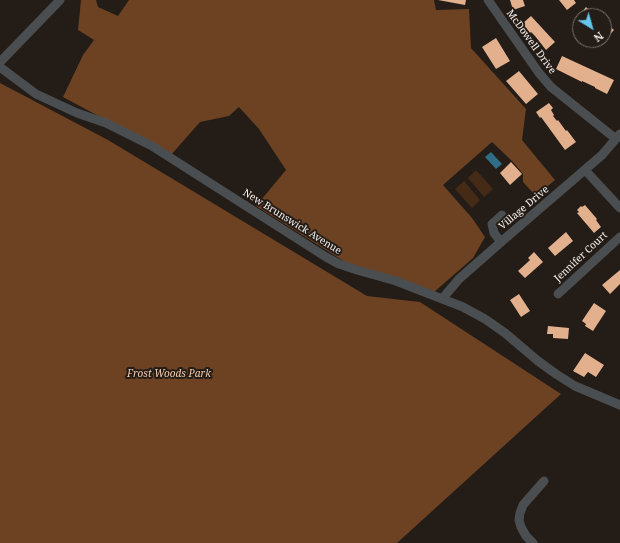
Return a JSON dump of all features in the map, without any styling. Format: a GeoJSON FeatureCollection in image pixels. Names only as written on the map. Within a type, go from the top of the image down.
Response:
{"type":"FeatureCollection","features":[{"type":"Feature","properties":{"kind":"street"},"geometry":{"type":"LineString","coordinates":[[0,62],[60,0]]}},
{"type":"Feature","properties":{"kind":"street","name":"McDowell Drive"},"geometry":{"type":"LineString","coordinates":[[488,0],[539,73],[551,87],[618,136]]}},
{"type":"Feature","properties":{"kind":"street","name":"New Brunswick Avenue"},"geometry":{"type":"LineString","coordinates":[[0,66],[36,94],[77,113],[106,123],[152,146],[292,237],[326,257],[339,264],[396,281],[442,299],[485,319],[556,374],[575,386],[620,405]]}},
{"type":"Feature","properties":{"kind":"street","name":"Village Drive"},"geometry":{"type":"LineString","coordinates":[[442,299],[459,279],[585,170],[618,136]]}},
{"type":"Feature","properties":{"kind":"street"},"geometry":{"type":"LineString","coordinates":[[585,170],[620,208]]}},
{"type":"Feature","properties":{"kind":"street"},"geometry":{"type":"LineString","coordinates":[[501,242],[494,233],[492,224],[502,214]]}},
{"type":"Feature","properties":{"kind":"street","name":"Jennifer Court"},"geometry":{"type":"LineString","coordinates":[[558,294],[620,237]]}},
{"type":"Feature","properties":{"kind":"street"},"geometry":{"type":"LineString","coordinates":[[533,543],[526,536],[521,527],[519,520],[520,513],[523,505],[544,481]]}},
{"type":"Feature","properties":{"kind":"shaded area"},"geometry":{"type":"Polygon","coordinates":[[[476,170],[493,189],[484,197],[468,178],[476,170]]]}},
{"type":"Feature","properties":{"kind":"shaded area"},"geometry":{"type":"Polygon","coordinates":[[[464,181],[480,200],[472,208],[455,189],[464,181]]]}},
{"type":"Feature","properties":{"kind":"green space"},"geometry":{"type":"Polygon","coordinates":[[[81,0],[96,0],[98,7],[118,16],[129,0],[434,0],[436,10],[469,9],[471,48],[526,109],[522,140],[555,180],[536,196],[523,182],[523,174],[492,142],[443,185],[472,218],[485,237],[473,258],[433,293],[345,262],[256,206],[286,170],[259,129],[239,107],[229,116],[200,122],[171,155],[63,97],[83,55],[94,40],[78,30],[81,0]]]}},
{"type":"Feature","properties":{"kind":"green space","name":"Frost Woods Park"},"geometry":{"type":"Polygon","coordinates":[[[0,83],[108,140],[367,296],[420,302],[561,394],[397,543],[0,543],[0,83]]]}},
{"type":"Feature","properties":{"kind":"water"},"geometry":{"type":"Polygon","coordinates":[[[491,152],[502,164],[496,169],[485,157],[491,152]]]}},
{"type":"Feature","properties":{"kind":"building"},"geometry":{"type":"Polygon","coordinates":[[[438,0],[466,0],[465,5],[438,0]]]}},
{"type":"Feature","properties":{"kind":"building"},"geometry":{"type":"Polygon","coordinates":[[[510,0],[523,0],[525,6],[513,10],[510,0]]]}},
{"type":"Feature","properties":{"kind":"building"},"geometry":{"type":"Polygon","coordinates":[[[559,0],[574,0],[576,3],[567,10],[559,0]]]}},
{"type":"Feature","properties":{"kind":"building"},"geometry":{"type":"Polygon","coordinates":[[[531,16],[555,42],[546,50],[535,36],[522,24],[531,16]]]}},
{"type":"Feature","properties":{"kind":"building"},"geometry":{"type":"Polygon","coordinates":[[[496,38],[510,61],[496,69],[482,47],[496,38]]]}},
{"type":"Feature","properties":{"kind":"building"},"geometry":{"type":"Polygon","coordinates":[[[562,56],[614,80],[607,94],[556,69],[562,56]]]}},
{"type":"Feature","properties":{"kind":"building"},"geometry":{"type":"Polygon","coordinates":[[[519,71],[538,94],[526,104],[506,81],[519,71]]]}},
{"type":"Feature","properties":{"kind":"building"},"geometry":{"type":"Polygon","coordinates":[[[549,103],[553,108],[551,110],[554,115],[553,116],[566,131],[567,130],[576,142],[565,150],[536,112],[549,103]]]}},
{"type":"Feature","properties":{"kind":"building"},"geometry":{"type":"Polygon","coordinates":[[[511,162],[522,174],[510,185],[500,173],[511,162]]]}},
{"type":"Feature","properties":{"kind":"building"},"geometry":{"type":"Polygon","coordinates":[[[585,205],[597,219],[596,220],[601,227],[594,233],[577,213],[579,212],[577,210],[581,206],[582,207],[585,205]]]}},
{"type":"Feature","properties":{"kind":"building"},"geometry":{"type":"Polygon","coordinates":[[[566,232],[573,241],[555,256],[548,248],[566,232]]]}},
{"type":"Feature","properties":{"kind":"building"},"geometry":{"type":"Polygon","coordinates":[[[534,252],[543,262],[525,278],[518,271],[530,260],[528,258],[534,252]]]}},
{"type":"Feature","properties":{"kind":"building"},"geometry":{"type":"Polygon","coordinates":[[[620,270],[620,284],[610,294],[602,285],[620,270]]]}},
{"type":"Feature","properties":{"kind":"building"},"geometry":{"type":"Polygon","coordinates":[[[519,294],[530,311],[521,317],[510,300],[519,294]]]}},
{"type":"Feature","properties":{"kind":"building"},"geometry":{"type":"Polygon","coordinates":[[[594,303],[606,311],[593,331],[585,326],[586,324],[582,321],[594,303]]]}},
{"type":"Feature","properties":{"kind":"building"},"geometry":{"type":"Polygon","coordinates":[[[548,326],[569,328],[568,339],[553,338],[553,334],[547,334],[548,326]]]}},
{"type":"Feature","properties":{"kind":"building"},"geometry":{"type":"Polygon","coordinates":[[[585,353],[604,365],[596,377],[588,372],[584,377],[573,371],[585,353]]]}}]}
